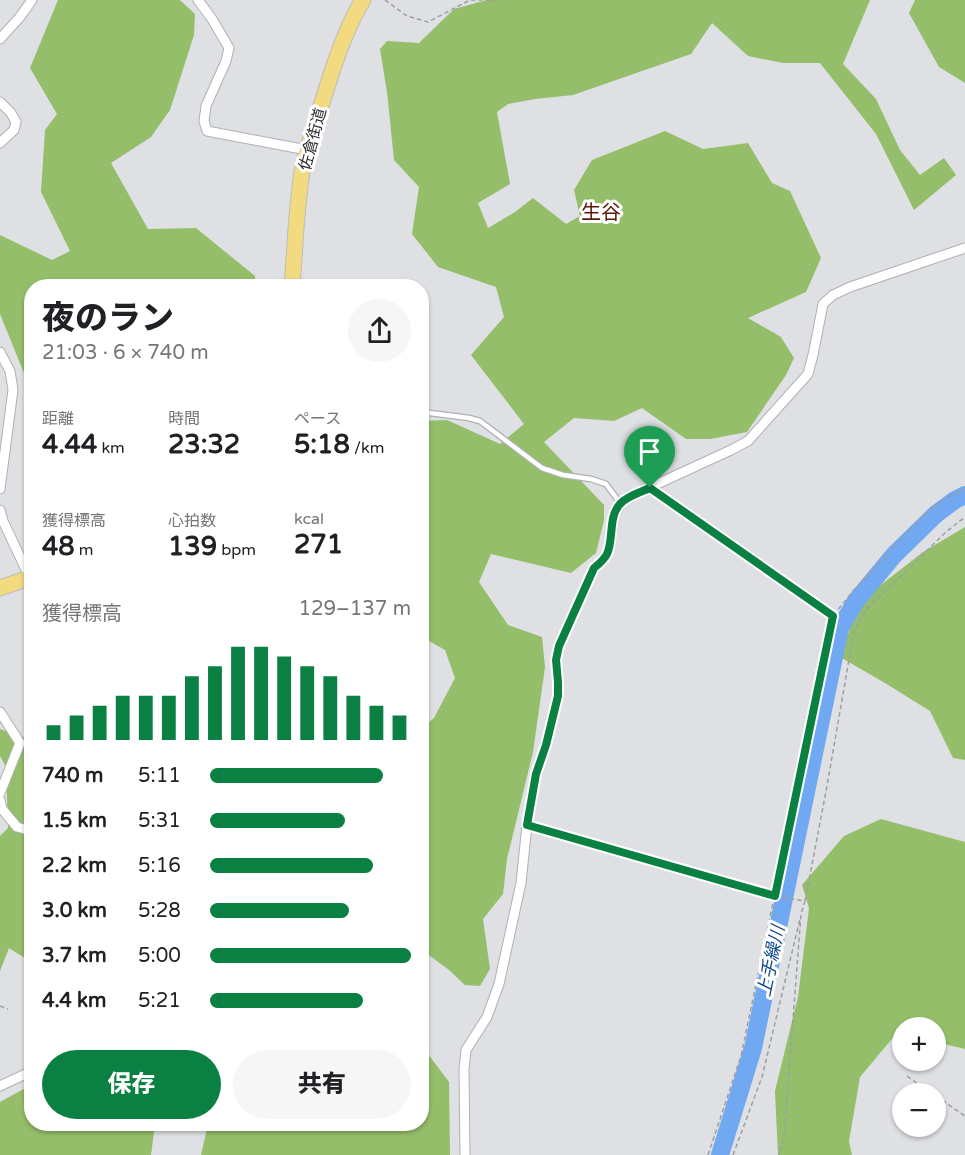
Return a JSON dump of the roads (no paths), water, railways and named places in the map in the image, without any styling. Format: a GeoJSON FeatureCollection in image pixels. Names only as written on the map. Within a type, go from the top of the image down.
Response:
{"type":"FeatureCollection","features":[{"type":"Feature","properties":{"kind":"main road","name":"佐倉街道"},"geometry":{"type":"LineString","coordinates":[[293,279],[302,173],[307,150],[340,45],[363,0]]}},
{"type":"Feature","properties":{"kind":"main road"},"geometry":{"type":"LineString","coordinates":[[0,588],[24,580]]}},
{"type":"Feature","properties":{"kind":"street"},"geometry":{"type":"LineString","coordinates":[[0,39],[32,0]]}},
{"type":"Feature","properties":{"kind":"street"},"geometry":{"type":"LineString","coordinates":[[198,0],[229,48],[226,61],[207,106],[204,121],[207,131],[307,150]]}},
{"type":"Feature","properties":{"kind":"street"},"geometry":{"type":"LineString","coordinates":[[0,102],[11,112],[16,122],[14,130],[0,143]]}},
{"type":"Feature","properties":{"kind":"street"},"geometry":{"type":"LineString","coordinates":[[465,1155],[464,1069],[466,1050],[487,1017],[499,984],[521,883],[527,825],[536,774],[558,696],[556,660],[559,646],[594,568],[603,561],[608,552],[615,513],[620,503],[748,441],[808,374],[823,304],[834,295],[850,287],[965,248]]}},
{"type":"Feature","properties":{"kind":"street"},"geometry":{"type":"LineString","coordinates":[[0,352],[10,371],[13,390],[0,489]]}},
{"type":"Feature","properties":{"kind":"street"},"geometry":{"type":"LineString","coordinates":[[0,511],[24,564]]}},
{"type":"Feature","properties":{"kind":"street"},"geometry":{"type":"LineString","coordinates":[[0,712],[20,743],[0,793]]}},
{"type":"Feature","properties":{"kind":"street"},"geometry":{"type":"LineString","coordinates":[[0,800],[2,809],[17,827],[24,829]]}},
{"type":"Feature","properties":{"kind":"street"},"geometry":{"type":"LineString","coordinates":[[0,1086],[24,1075]]}},
{"type":"Feature","properties":{"kind":"lane"},"geometry":{"type":"LineString","coordinates":[[429,413],[480,421],[542,468],[606,484],[620,503]]}},
{"type":"Feature","properties":{"kind":"waterway","name":"上手繰川"},"geometry":{"type":"LineString","coordinates":[[720,1155],[753,1048],[840,628],[856,601],[894,555],[936,514],[965,495]]}},
{"type":"Feature","properties":{"kind":"district","name":"生谷"},"geometry":{"type":"Point","coordinates":[601,212]}}]}
